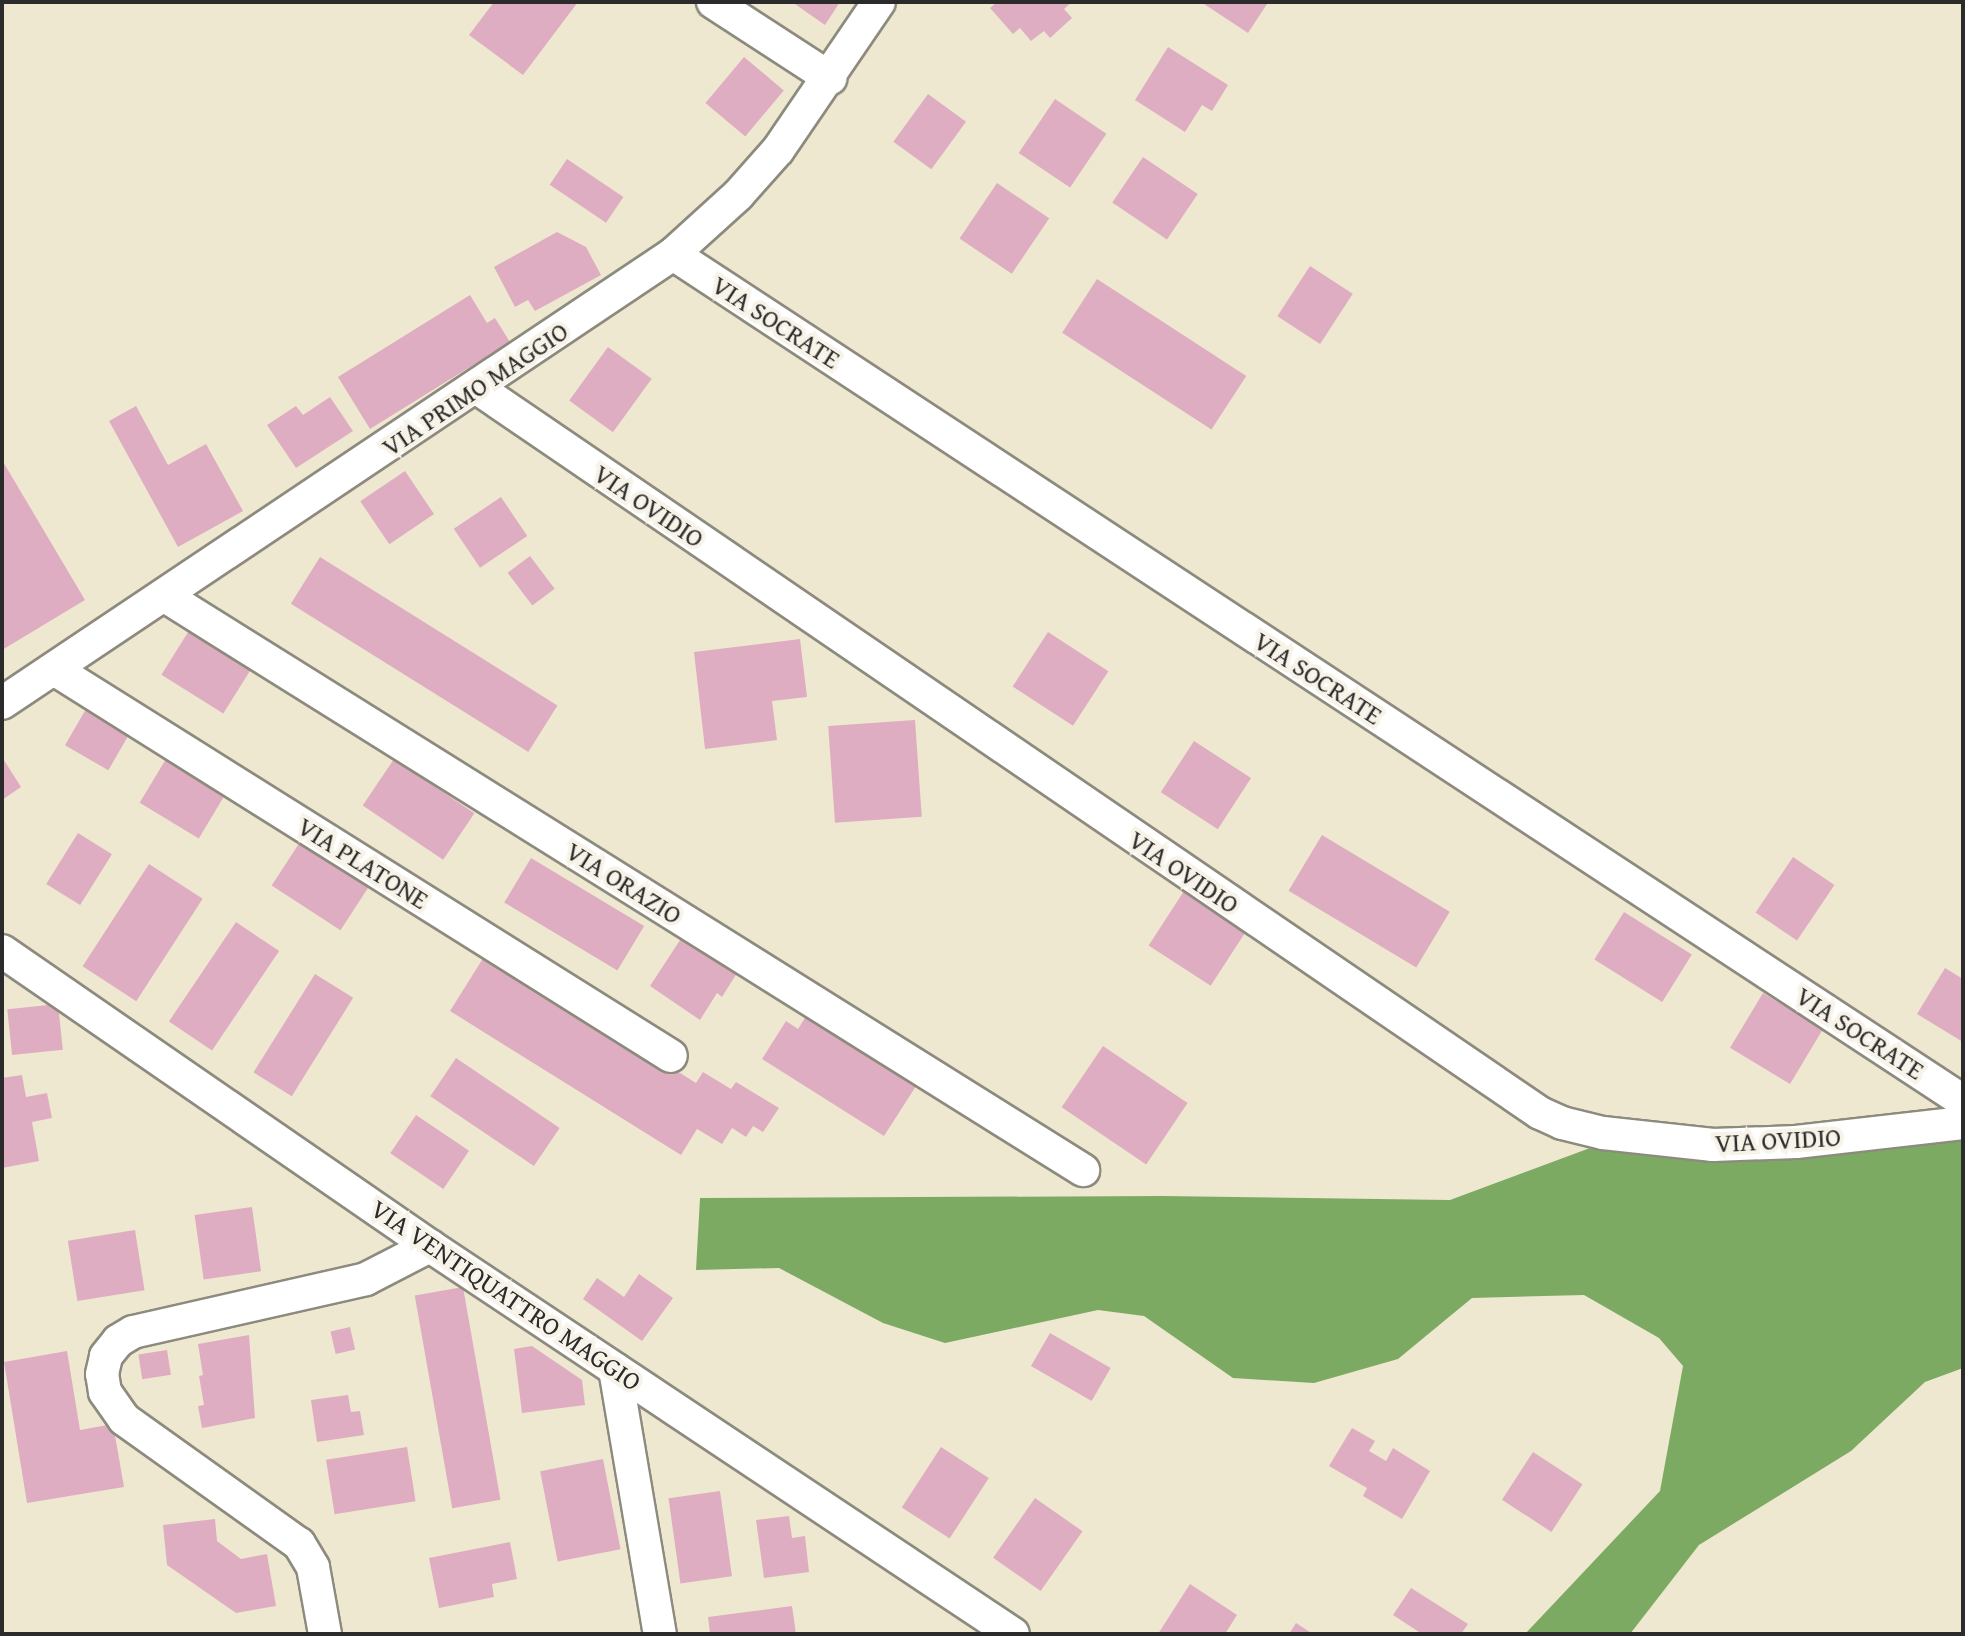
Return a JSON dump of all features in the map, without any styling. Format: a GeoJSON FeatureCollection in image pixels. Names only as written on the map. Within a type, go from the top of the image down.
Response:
{"type":"FeatureCollection","features":[{"type":"Feature","properties":{"kind":"street"},"geometry":{"type":"LineString","coordinates":[[713,2],[830,78]]}},
{"type":"Feature","properties":{"kind":"street","name":"VIA PRIMO MAGGIO"},"geometry":{"type":"LineString","coordinates":[[2,703],[673,254],[763,167],[830,78],[879,2]]}},
{"type":"Feature","properties":{"kind":"street","name":"VIA SOCRATE"},"geometry":{"type":"LineString","coordinates":[[673,254],[1963,1101]]}},
{"type":"Feature","properties":{"kind":"street","name":"VIA OVIDIO"},"geometry":{"type":"LineString","coordinates":[[476,387],[1540,1113],[1562,1123],[1603,1133],[1713,1145],[1796,1142],[1963,1123]]}},
{"type":"Feature","properties":{"kind":"street","name":"VIA ORAZIO"},"geometry":{"type":"LineString","coordinates":[[165,596],[1083,1170]]}},
{"type":"Feature","properties":{"kind":"street","name":"VIA PLATONE"},"geometry":{"type":"LineString","coordinates":[[54,669],[671,1056]]}},
{"type":"Feature","properties":{"kind":"street","name":"VIA VENTIQUATTRO MAGGIO"},"geometry":{"type":"LineString","coordinates":[[2,951],[430,1246],[1013,1634]]}},
{"type":"Feature","properties":{"kind":"street"},"geometry":{"type":"LineString","coordinates":[[325,1634],[313,1567],[299,1544],[124,1419],[105,1392],[102,1374],[106,1356],[118,1341],[140,1329],[366,1279],[430,1246]]}},
{"type":"Feature","properties":{"kind":"street"},"geometry":{"type":"LineString","coordinates":[[615,1369],[660,1634]]}},
{"type":"Feature","properties":{"kind":"green space"},"geometry":{"type":"Polygon","coordinates":[[[1963,1138],[1963,1368],[1925,1382],[1851,1451],[1699,1545],[1630,1634],[1525,1634],[1660,1491],[1683,1366],[1659,1338],[1584,1295],[1472,1298],[1398,1359],[1314,1383],[1233,1378],[1144,1316],[1098,1310],[945,1343],[883,1323],[779,1268],[696,1270],[700,1198],[1162,1196],[1450,1200],[1590,1148],[1798,1154],[1963,1138]]]}},
{"type":"Feature","properties":{"kind":"building"},"geometry":{"type":"Polygon","coordinates":[[[494,2],[578,2],[523,75],[469,35],[494,2]]]}},
{"type":"Feature","properties":{"kind":"building"},"geometry":{"type":"Polygon","coordinates":[[[792,2],[840,2],[825,25],[792,2]]]}},
{"type":"Feature","properties":{"kind":"building"},"geometry":{"type":"Polygon","coordinates":[[[997,2],[1072,2],[1064,9],[1072,18],[1050,38],[1044,31],[1031,41],[1020,28],[1013,34],[990,8],[997,2]]]}},
{"type":"Feature","properties":{"kind":"building"},"geometry":{"type":"Polygon","coordinates":[[[1201,2],[1264,2],[1267,4],[1248,33],[1201,2]]]}},
{"type":"Feature","properties":{"kind":"building"},"geometry":{"type":"Polygon","coordinates":[[[1168,47],[1228,85],[1212,111],[1202,105],[1185,132],[1135,100],[1168,47]]]}},
{"type":"Feature","properties":{"kind":"building"},"geometry":{"type":"Polygon","coordinates":[[[744,57],[784,90],[745,136],[705,103],[744,57]]]}},
{"type":"Feature","properties":{"kind":"building"},"geometry":{"type":"Polygon","coordinates":[[[928,94],[966,122],[931,169],[893,142],[928,94]]]}},
{"type":"Feature","properties":{"kind":"building"},"geometry":{"type":"Polygon","coordinates":[[[1055,99],[1106,134],[1070,188],[1019,153],[1055,99]]]}},
{"type":"Feature","properties":{"kind":"building"},"geometry":{"type":"Polygon","coordinates":[[[1143,157],[1198,194],[1167,240],[1112,203],[1143,157]]]}},
{"type":"Feature","properties":{"kind":"building"},"geometry":{"type":"Polygon","coordinates":[[[567,159],[623,197],[606,223],[550,185],[567,159]]]}},
{"type":"Feature","properties":{"kind":"building"},"geometry":{"type":"Polygon","coordinates":[[[997,183],[1049,218],[1012,274],[960,239],[997,183]]]}},
{"type":"Feature","properties":{"kind":"building"},"geometry":{"type":"Polygon","coordinates":[[[557,232],[586,247],[601,275],[535,311],[528,300],[515,307],[494,267],[557,232]]]}},
{"type":"Feature","properties":{"kind":"building"},"geometry":{"type":"Polygon","coordinates":[[[1310,266],[1353,294],[1320,344],[1277,316],[1310,266]]]}},
{"type":"Feature","properties":{"kind":"building"},"geometry":{"type":"Polygon","coordinates":[[[1097,279],[1246,376],[1211,430],[1062,333],[1097,279]]]}},
{"type":"Feature","properties":{"kind":"building"},"geometry":{"type":"Polygon","coordinates":[[[470,295],[487,323],[495,318],[510,342],[370,429],[338,377],[470,295]]]}},
{"type":"Feature","properties":{"kind":"building"},"geometry":{"type":"Polygon","coordinates":[[[608,347],[652,379],[613,432],[569,400],[608,347]]]}},
{"type":"Feature","properties":{"kind":"building"},"geometry":{"type":"Polygon","coordinates":[[[330,397],[353,431],[296,468],[267,425],[296,406],[303,415],[330,397]]]}},
{"type":"Feature","properties":{"kind":"building"},"geometry":{"type":"Polygon","coordinates":[[[136,406],[168,465],[206,444],[243,511],[178,547],[109,421],[136,406]]]}},
{"type":"Feature","properties":{"kind":"building"},"geometry":{"type":"Polygon","coordinates":[[[2,460],[85,600],[2,650],[2,460]]]}},
{"type":"Feature","properties":{"kind":"building"},"geometry":{"type":"Polygon","coordinates":[[[405,471],[434,514],[389,544],[360,501],[405,471]]]}},
{"type":"Feature","properties":{"kind":"building"},"geometry":{"type":"Polygon","coordinates":[[[501,497],[527,536],[480,568],[454,529],[501,497]]]}},
{"type":"Feature","properties":{"kind":"building"},"geometry":{"type":"Polygon","coordinates":[[[530,556],[555,589],[532,606],[508,573],[530,556]]]}},
{"type":"Feature","properties":{"kind":"building"},"geometry":{"type":"Polygon","coordinates":[[[320,557],[557,705],[528,752],[291,604],[320,557]]]}},
{"type":"Feature","properties":{"kind":"building"},"geometry":{"type":"Polygon","coordinates":[[[190,629],[252,668],[223,713],[161,675],[190,629]]]}},
{"type":"Feature","properties":{"kind":"building"},"geometry":{"type":"Polygon","coordinates":[[[1048,632],[1108,671],[1073,726],[1013,687],[1048,632]]]}},
{"type":"Feature","properties":{"kind":"building"},"geometry":{"type":"Polygon","coordinates":[[[800,639],[807,697],[772,701],[777,740],[705,749],[694,652],[800,639]]]}},
{"type":"Feature","properties":{"kind":"building"},"geometry":{"type":"Polygon","coordinates":[[[90,702],[133,727],[108,770],[65,745],[90,702]]]}},
{"type":"Feature","properties":{"kind":"building"},"geometry":{"type":"Polygon","coordinates":[[[915,720],[922,817],[835,823],[828,726],[915,720]]]}},
{"type":"Feature","properties":{"kind":"building"},"geometry":{"type":"Polygon","coordinates":[[[1194,741],[1251,778],[1218,829],[1161,792],[1194,741]]]}},
{"type":"Feature","properties":{"kind":"building"},"geometry":{"type":"Polygon","coordinates":[[[169,754],[228,790],[199,838],[140,803],[169,754]]]}},
{"type":"Feature","properties":{"kind":"building"},"geometry":{"type":"Polygon","coordinates":[[[2,757],[21,787],[2,800],[2,757]]]}},
{"type":"Feature","properties":{"kind":"building"},"geometry":{"type":"Polygon","coordinates":[[[394,759],[474,813],[443,860],[363,805],[394,759]]]}},
{"type":"Feature","properties":{"kind":"building"},"geometry":{"type":"Polygon","coordinates":[[[78,833],[112,854],[80,905],[46,884],[78,833]]]}},
{"type":"Feature","properties":{"kind":"building"},"geometry":{"type":"Polygon","coordinates":[[[1322,835],[1450,912],[1416,967],[1289,891],[1322,835]]]}},
{"type":"Feature","properties":{"kind":"building"},"geometry":{"type":"Polygon","coordinates":[[[300,842],[369,887],[340,930],[272,886],[300,842]]]}},
{"type":"Feature","properties":{"kind":"building"},"geometry":{"type":"Polygon","coordinates":[[[1793,857],[1834,885],[1797,941],[1756,913],[1793,857]]]}},
{"type":"Feature","properties":{"kind":"building"},"geometry":{"type":"Polygon","coordinates":[[[531,858],[644,926],[617,971],[504,903],[531,858]]]}},
{"type":"Feature","properties":{"kind":"building"},"geometry":{"type":"Polygon","coordinates":[[[149,864],[203,899],[136,1001],[83,966],[149,864]]]}},
{"type":"Feature","properties":{"kind":"building"},"geometry":{"type":"Polygon","coordinates":[[[1184,891],[1246,931],[1211,986],[1149,946],[1184,891]]]}},
{"type":"Feature","properties":{"kind":"building"},"geometry":{"type":"Polygon","coordinates":[[[1624,912],[1692,954],[1662,1002],[1594,959],[1624,912]]]}},
{"type":"Feature","properties":{"kind":"building"},"geometry":{"type":"Polygon","coordinates":[[[236,922],[279,951],[212,1051],[169,1021],[236,922]]]}},
{"type":"Feature","properties":{"kind":"building"},"geometry":{"type":"Polygon","coordinates":[[[682,937],[737,973],[722,997],[717,993],[700,1020],[650,986],[682,937]]]}},
{"type":"Feature","properties":{"kind":"building"},"geometry":{"type":"Polygon","coordinates":[[[487,952],[696,1083],[703,1072],[731,1089],[736,1082],[779,1108],[763,1132],[753,1126],[746,1137],[732,1128],[722,1144],[697,1129],[681,1155],[450,1011],[487,952]]]}},
{"type":"Feature","properties":{"kind":"building"},"geometry":{"type":"Polygon","coordinates":[[[1945,968],[1963,979],[1963,1042],[1917,1014],[1945,968]]]}},
{"type":"Feature","properties":{"kind":"building"},"geometry":{"type":"Polygon","coordinates":[[[315,974],[353,998],[292,1096],[254,1072],[315,974]]]}},
{"type":"Feature","properties":{"kind":"building"},"geometry":{"type":"Polygon","coordinates":[[[1763,993],[1823,1029],[1790,1084],[1730,1048],[1763,993]]]}},
{"type":"Feature","properties":{"kind":"building"},"geometry":{"type":"Polygon","coordinates":[[[58,1004],[63,1050],[12,1055],[7,1009],[58,1004]]]}},
{"type":"Feature","properties":{"kind":"building"},"geometry":{"type":"Polygon","coordinates":[[[808,1013],[918,1083],[884,1136],[762,1059],[786,1021],[798,1029],[808,1013]]]}},
{"type":"Feature","properties":{"kind":"building"},"geometry":{"type":"Polygon","coordinates":[[[1103,1046],[1188,1103],[1146,1164],[1062,1107],[1103,1046]]]}},
{"type":"Feature","properties":{"kind":"building"},"geometry":{"type":"Polygon","coordinates":[[[456,1058],[560,1128],[534,1166],[430,1096],[456,1058]]]}},
{"type":"Feature","properties":{"kind":"building"},"geometry":{"type":"Polygon","coordinates":[[[22,1075],[26,1097],[47,1093],[52,1118],[32,1122],[39,1161],[2,1168],[2,1078],[22,1075]]]}},
{"type":"Feature","properties":{"kind":"building"},"geometry":{"type":"Polygon","coordinates":[[[416,1115],[469,1151],[443,1189],[390,1153],[416,1115]]]}},
{"type":"Feature","properties":{"kind":"building"},"geometry":{"type":"Polygon","coordinates":[[[252,1207],[261,1271],[204,1279],[195,1215],[252,1207]]]}},
{"type":"Feature","properties":{"kind":"building"},"geometry":{"type":"Polygon","coordinates":[[[135,1230],[145,1290],[77,1301],[68,1241],[135,1230]]]}},
{"type":"Feature","properties":{"kind":"building"},"geometry":{"type":"Polygon","coordinates":[[[639,1274],[673,1298],[642,1341],[583,1299],[597,1278],[624,1297],[639,1274]]]}},
{"type":"Feature","properties":{"kind":"building"},"geometry":{"type":"Polygon","coordinates":[[[463,1287],[501,1500],[452,1508],[415,1296],[463,1287]]]}},
{"type":"Feature","properties":{"kind":"building"},"geometry":{"type":"Polygon","coordinates":[[[350,1327],[355,1349],[336,1354],[331,1331],[350,1327]]]}},
{"type":"Feature","properties":{"kind":"building"},"geometry":{"type":"Polygon","coordinates":[[[1050,1333],[1111,1368],[1092,1401],[1031,1366],[1050,1333]]]}},
{"type":"Feature","properties":{"kind":"building"},"geometry":{"type":"Polygon","coordinates":[[[249,1335],[255,1418],[202,1428],[198,1406],[204,1405],[199,1376],[203,1375],[198,1344],[249,1335]]]}},
{"type":"Feature","properties":{"kind":"building"},"geometry":{"type":"Polygon","coordinates":[[[532,1346],[582,1380],[585,1405],[522,1413],[514,1349],[532,1346]]]}},
{"type":"Feature","properties":{"kind":"building"},"geometry":{"type":"Polygon","coordinates":[[[167,1350],[171,1375],[142,1379],[138,1355],[167,1350]]]}},
{"type":"Feature","properties":{"kind":"building"},"geometry":{"type":"Polygon","coordinates":[[[67,1351],[80,1430],[113,1424],[124,1487],[27,1503],[4,1362],[67,1351]]]}},
{"type":"Feature","properties":{"kind":"building"},"geometry":{"type":"Polygon","coordinates":[[[348,1395],[351,1412],[360,1411],[364,1435],[317,1442],[311,1400],[348,1395]]]}},
{"type":"Feature","properties":{"kind":"building"},"geometry":{"type":"Polygon","coordinates":[[[1352,1428],[1375,1441],[1369,1451],[1386,1461],[1393,1448],[1430,1471],[1402,1519],[1363,1496],[1367,1488],[1329,1466],[1352,1428]]]}},
{"type":"Feature","properties":{"kind":"building"},"geometry":{"type":"Polygon","coordinates":[[[407,1447],[416,1501],[335,1514],[326,1460],[407,1447]]]}},
{"type":"Feature","properties":{"kind":"building"},"geometry":{"type":"Polygon","coordinates":[[[941,1447],[989,1478],[950,1538],[902,1507],[941,1447]]]}},
{"type":"Feature","properties":{"kind":"building"},"geometry":{"type":"Polygon","coordinates":[[[1533,1452],[1582,1484],[1551,1532],[1502,1500],[1533,1452]]]}},
{"type":"Feature","properties":{"kind":"building"},"geometry":{"type":"Polygon","coordinates":[[[603,1459],[621,1549],[558,1562],[540,1471],[603,1459]]]}},
{"type":"Feature","properties":{"kind":"building"},"geometry":{"type":"Polygon","coordinates":[[[720,1491],[732,1576],[680,1583],[669,1498],[720,1491]]]}},
{"type":"Feature","properties":{"kind":"building"},"geometry":{"type":"Polygon","coordinates":[[[1035,1498],[1083,1531],[1041,1591],[993,1558],[1035,1498]]]}},
{"type":"Feature","properties":{"kind":"building"},"geometry":{"type":"Polygon","coordinates":[[[789,1516],[792,1538],[805,1536],[809,1572],[764,1578],[756,1520],[789,1516]]]}},
{"type":"Feature","properties":{"kind":"building"},"geometry":{"type":"Polygon","coordinates":[[[215,1519],[217,1541],[241,1559],[267,1554],[276,1606],[236,1613],[167,1565],[163,1525],[215,1519]]]}},
{"type":"Feature","properties":{"kind":"building"},"geometry":{"type":"Polygon","coordinates":[[[510,1542],[517,1579],[492,1584],[494,1597],[439,1608],[429,1558],[510,1542]]]}},
{"type":"Feature","properties":{"kind":"building"},"geometry":{"type":"Polygon","coordinates":[[[1190,1584],[1237,1615],[1225,1634],[1158,1634],[1190,1584]]]}},
{"type":"Feature","properties":{"kind":"building"},"geometry":{"type":"Polygon","coordinates":[[[1411,1588],[1468,1624],[1461,1634],[1422,1634],[1393,1615],[1411,1588]]]}},
{"type":"Feature","properties":{"kind":"building"},"geometry":{"type":"Polygon","coordinates":[[[792,1606],[796,1634],[710,1634],[708,1617],[792,1606]]]}},
{"type":"Feature","properties":{"kind":"building"},"geometry":{"type":"Polygon","coordinates":[[[1296,1623],[1313,1634],[1289,1634],[1296,1623]]]}}]}
